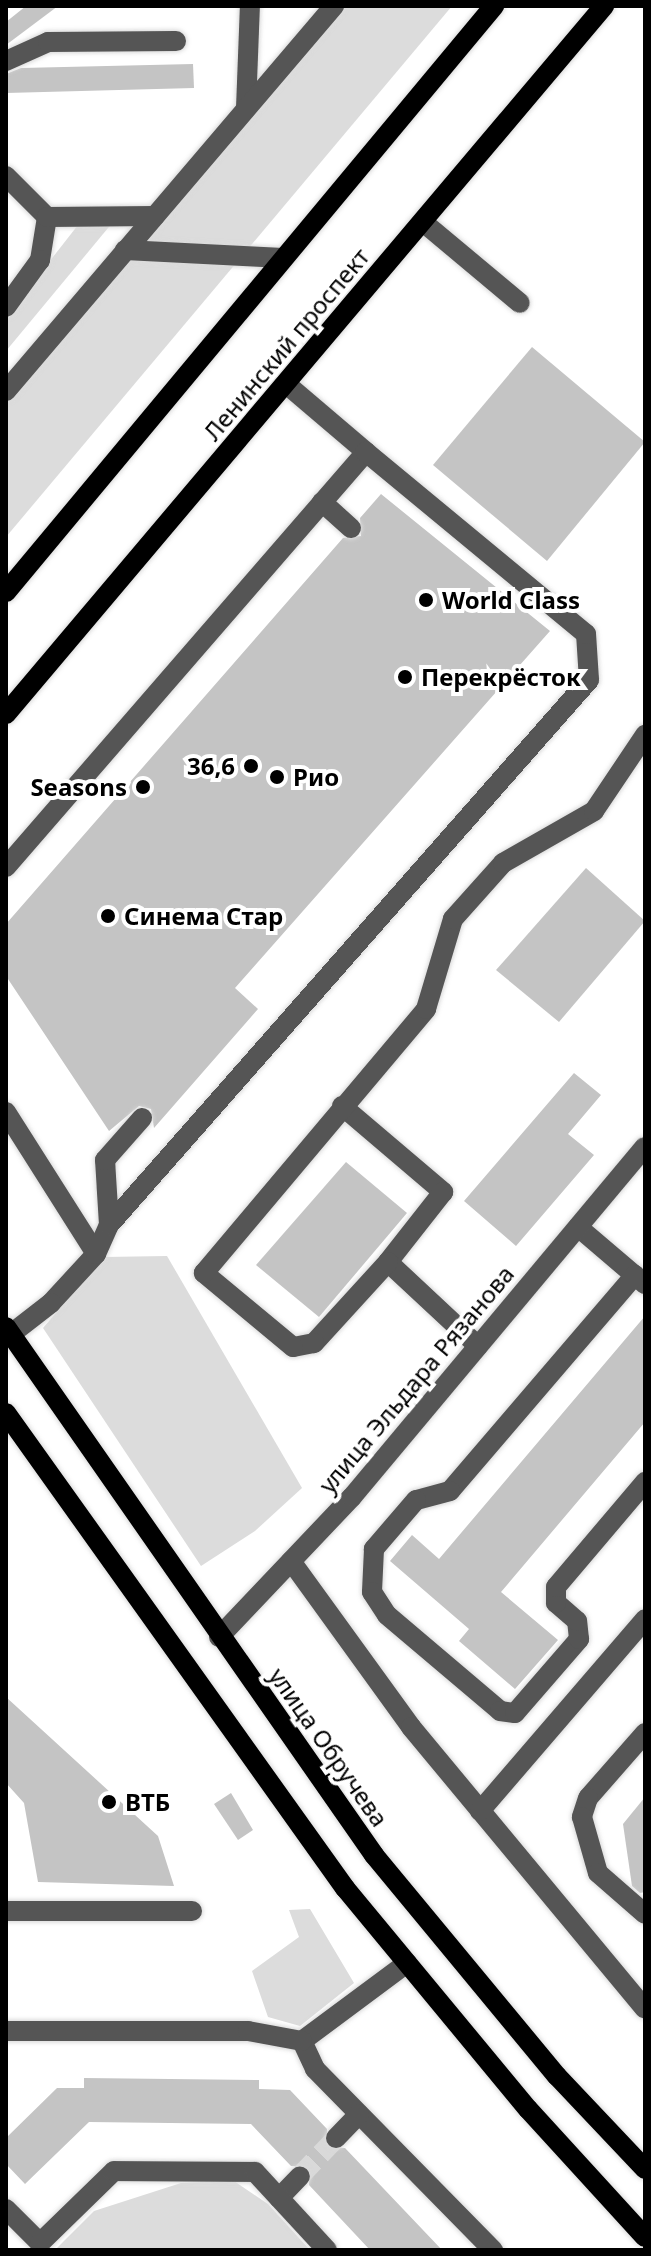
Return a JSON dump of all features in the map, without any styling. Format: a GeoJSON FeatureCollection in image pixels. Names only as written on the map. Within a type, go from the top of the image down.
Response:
{"type":"FeatureCollection","features":[{"type":"Feature","properties":{"kind":"main road"},"geometry":{"type":"LineString","coordinates":[[6,592],[494,6]]}},
{"type":"Feature","properties":{"kind":"main road","name":"Ленинский проспект"},"geometry":{"type":"LineString","coordinates":[[6,714],[604,6]]}},
{"type":"Feature","properties":{"kind":"main road","name":"улица Обручева"},"geometry":{"type":"LineString","coordinates":[[8,1336],[27,1357],[219,1637],[374,1855],[557,2076],[645,2169]]}},
{"type":"Feature","properties":{"kind":"main road"},"geometry":{"type":"LineString","coordinates":[[6,1413],[345,1888],[645,2237]]}},
{"type":"Feature","properties":{"kind":"street"},"geometry":{"type":"LineString","coordinates":[[246,108],[250,6]]}},
{"type":"Feature","properties":{"kind":"street"},"geometry":{"type":"LineString","coordinates":[[6,391],[334,6]]}},
{"type":"Feature","properties":{"kind":"street"},"geometry":{"type":"LineString","coordinates":[[6,61],[48,42],[176,41]]}},
{"type":"Feature","properties":{"kind":"street"},"geometry":{"type":"LineString","coordinates":[[6,176],[47,217],[155,216]]}},
{"type":"Feature","properties":{"kind":"street"},"geometry":{"type":"LineString","coordinates":[[6,307],[40,260],[47,217]]}},
{"type":"Feature","properties":{"kind":"street"},"geometry":{"type":"LineString","coordinates":[[423,222],[520,303]]}},
{"type":"Feature","properties":{"kind":"street"},"geometry":{"type":"LineString","coordinates":[[125,250],[283,258]]}},
{"type":"Feature","properties":{"kind":"street"},"geometry":{"type":"LineString","coordinates":[[8,1336],[51,1303],[96,1254],[109,1225],[589,680],[586,634],[286,384]]}},
{"type":"Feature","properties":{"kind":"street"},"geometry":{"type":"LineString","coordinates":[[6,867],[366,452]]}},
{"type":"Feature","properties":{"kind":"street"},"geometry":{"type":"LineString","coordinates":[[322,502],[351,528]]}},
{"type":"Feature","properties":{"kind":"street"},"geometry":{"type":"LineString","coordinates":[[342,1106],[443,1192],[388,1262],[314,1343],[293,1347],[204,1273],[342,1106],[426,1009],[453,919],[503,863],[594,811],[645,735]]}},
{"type":"Feature","properties":{"kind":"street"},"geometry":{"type":"LineString","coordinates":[[6,1112],[96,1254]]}},
{"type":"Feature","properties":{"kind":"street"},"geometry":{"type":"LineString","coordinates":[[109,1225],[105,1160],[142,1118]]}},
{"type":"Feature","properties":{"kind":"street","name":"улица Эльдара Рязанова"},"geometry":{"type":"LineString","coordinates":[[219,1637],[291,1561],[478,1346],[645,1147]]}},
{"type":"Feature","properties":{"kind":"street"},"geometry":{"type":"LineString","coordinates":[[578,1227],[640,1279],[450,1491],[416,1500],[374,1549],[372,1592],[387,1615],[466,1683],[500,1711],[515,1713],[579,1639],[577,1621],[556,1603],[556,1587],[645,1482]]}},
{"type":"Feature","properties":{"kind":"street"},"geometry":{"type":"LineString","coordinates":[[388,1262],[478,1346]]}},
{"type":"Feature","properties":{"kind":"street"},"geometry":{"type":"LineString","coordinates":[[291,1561],[480,1811],[645,2009]]}},
{"type":"Feature","properties":{"kind":"street"},"geometry":{"type":"LineString","coordinates":[[480,1811],[645,1619]]}},
{"type":"Feature","properties":{"kind":"street"},"geometry":{"type":"LineString","coordinates":[[645,1733],[588,1798],[582,1817],[598,1873],[645,1914]]}},
{"type":"Feature","properties":{"kind":"street"},"geometry":{"type":"LineString","coordinates":[[6,1911],[192,1911]]}},
{"type":"Feature","properties":{"kind":"street"},"geometry":{"type":"LineString","coordinates":[[6,2031],[248,2031],[302,2041],[407,1963]]}},
{"type":"Feature","properties":{"kind":"street"},"geometry":{"type":"LineString","coordinates":[[302,2041],[315,2069],[493,2250]]}},
{"type":"Feature","properties":{"kind":"street"},"geometry":{"type":"LineString","coordinates":[[336,2138],[359,2114]]}},
{"type":"Feature","properties":{"kind":"street"},"geometry":{"type":"LineString","coordinates":[[6,2209],[40,2243],[114,2171],[255,2172],[327,2250]]}},
{"type":"Feature","properties":{"kind":"street"},"geometry":{"type":"LineString","coordinates":[[279,2198],[300,2176]]}},
{"type":"Feature","properties":{"kind":"shaded area"},"geometry":{"type":"Polygon","coordinates":[[[346,6],[452,6],[6,537],[6,402],[346,6]]]}},
{"type":"Feature","properties":{"kind":"shaded area"},"geometry":{"type":"Polygon","coordinates":[[[113,222],[6,351],[6,317],[78,225],[113,222]]]}},
{"type":"Feature","properties":{"kind":"shaded area"},"geometry":{"type":"Polygon","coordinates":[[[167,1256],[302,1488],[255,1531],[201,1566],[43,1328],[104,1257],[167,1256]]]}},
{"type":"Feature","properties":{"kind":"shaded area"},"geometry":{"type":"Polygon","coordinates":[[[310,1909],[354,1983],[300,2026],[268,2017],[252,1971],[299,1937],[289,1910],[310,1909]]]}},
{"type":"Feature","properties":{"kind":"shaded area"},"geometry":{"type":"Polygon","coordinates":[[[234,2181],[268,2204],[310,2250],[55,2250],[94,2211],[181,2183],[234,2181]]]}},
{"type":"Feature","properties":{"kind":"building"},"geometry":{"type":"Polygon","coordinates":[[[26,6],[58,6],[6,45],[6,22],[26,6]]]}},
{"type":"Feature","properties":{"kind":"building"},"geometry":{"type":"Polygon","coordinates":[[[193,64],[194,88],[6,93],[6,74],[21,68],[193,64]]]}},
{"type":"Feature","properties":{"kind":"building"},"geometry":{"type":"Polygon","coordinates":[[[532,347],[645,442],[547,561],[433,465],[532,347]]]}},
{"type":"Feature","properties":{"kind":"building","name":"Рио"},"geometry":{"type":"Polygon","coordinates":[[[381,494],[550,631],[235,988],[258,1009],[154,1128],[151,1109],[139,1106],[109,1131],[6,976],[6,924],[343,538],[361,536],[360,518],[381,494]]]}},
{"type":"Feature","properties":{"kind":"building"},"geometry":{"type":"Polygon","coordinates":[[[586,868],[645,921],[559,1022],[496,970],[586,868]]]}},
{"type":"Feature","properties":{"kind":"building"},"geometry":{"type":"Polygon","coordinates":[[[574,1073],[601,1095],[568,1134],[594,1155],[516,1246],[464,1201],[574,1073]]]}},
{"type":"Feature","properties":{"kind":"building"},"geometry":{"type":"Polygon","coordinates":[[[346,1162],[407,1213],[319,1317],[256,1265],[346,1162]]]}},
{"type":"Feature","properties":{"kind":"building"},"geometry":{"type":"Polygon","coordinates":[[[645,1316],[645,1422],[501,1592],[558,1640],[515,1689],[459,1641],[469,1629],[390,1561],[412,1535],[439,1559],[645,1316]]]}},
{"type":"Feature","properties":{"kind":"building"},"geometry":{"type":"Polygon","coordinates":[[[6,1697],[158,1836],[174,1886],[38,1882],[24,1803],[6,1783],[6,1697]]]}},
{"type":"Feature","properties":{"kind":"building"},"geometry":{"type":"Polygon","coordinates":[[[231,1793],[253,1830],[238,1840],[214,1804],[231,1793]]]}},
{"type":"Feature","properties":{"kind":"building"},"geometry":{"type":"Polygon","coordinates":[[[645,1797],[645,1892],[640,1893],[632,1886],[623,1824],[645,1797]]]}},
{"type":"Feature","properties":{"kind":"building"},"geometry":{"type":"Polygon","coordinates":[[[84,2078],[259,2080],[259,2089],[290,2090],[327,2129],[327,2147],[345,2148],[442,2250],[370,2250],[309,2185],[309,2167],[291,2166],[251,2124],[89,2122],[25,2184],[6,2164],[6,2138],[57,2088],[84,2088],[84,2078]]]}},
{"type":"Feature","properties":{"kind":"tunnel"},"geometry":{"type":"LineString","coordinates":[[300,2176],[336,2138]]}},
{"type":"Feature","properties":{"kind":"place","name":"World Class"},"geometry":{"type":"Point","coordinates":[426,600]}},
{"type":"Feature","properties":{"kind":"place","name":"Перекрёсток"},"geometry":{"type":"Point","coordinates":[405,677]}},
{"type":"Feature","properties":{"kind":"place","name":"36,6"},"geometry":{"type":"Point","coordinates":[251,766]}},
{"type":"Feature","properties":{"kind":"place","name":"Рио"},"geometry":{"type":"Point","coordinates":[277,777]}},
{"type":"Feature","properties":{"kind":"place","name":"Seasons"},"geometry":{"type":"Point","coordinates":[143,787]}},
{"type":"Feature","properties":{"kind":"place","name":"Синема Стар"},"geometry":{"type":"Point","coordinates":[108,916]}},
{"type":"Feature","properties":{"kind":"place","name":"ВТБ"},"geometry":{"type":"Point","coordinates":[109,1802]}}]}
